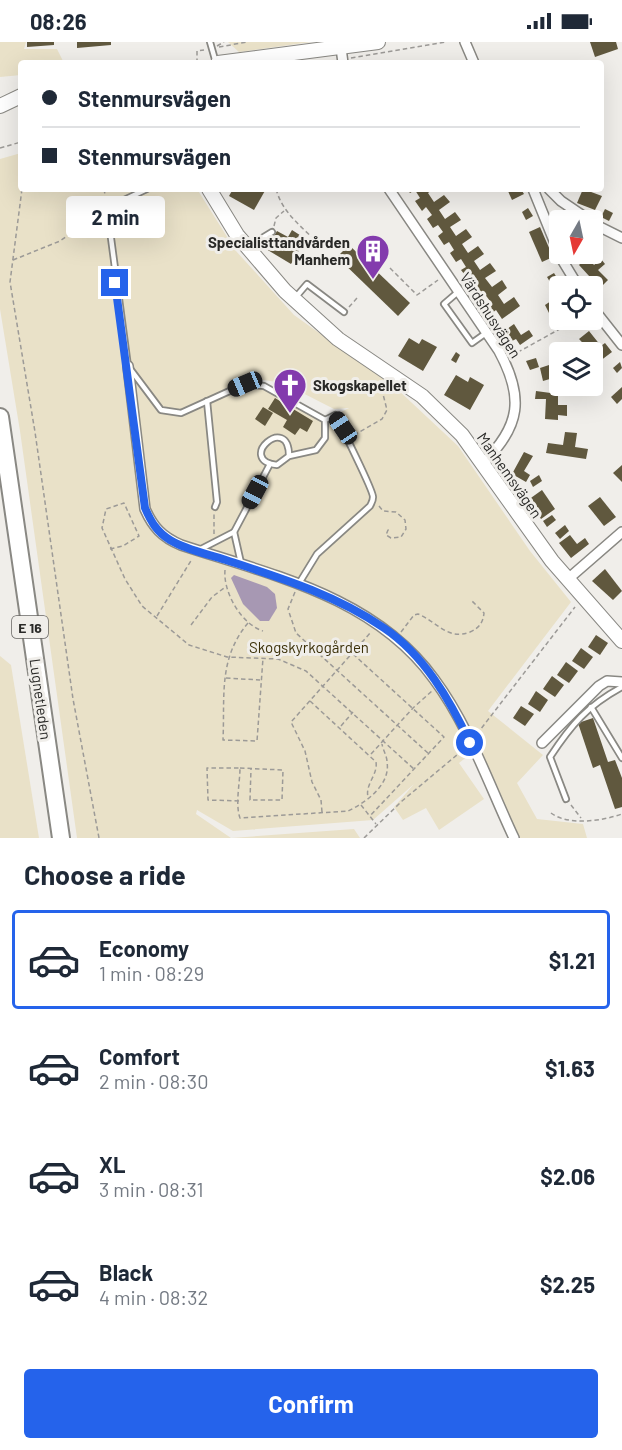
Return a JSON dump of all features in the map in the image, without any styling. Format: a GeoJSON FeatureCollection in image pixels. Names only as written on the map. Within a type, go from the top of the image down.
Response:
{"type":"FeatureCollection","features":[{"type":"Feature","properties":{"kind":"highway","name":"Lugnetleden"},"geometry":{"type":"LineString","coordinates":[[0,417],[61,838]]}},
{"type":"Feature","properties":{"kind":"street"},"geometry":{"type":"LineString","coordinates":[[280,60],[343,57],[378,42]]}},
{"type":"Feature","properties":{"kind":"street"},"geometry":{"type":"LineString","coordinates":[[465,42],[473,60]]}},
{"type":"Feature","properties":{"kind":"street"},"geometry":{"type":"LineString","coordinates":[[0,96],[18,96]]}},
{"type":"Feature","properties":{"kind":"street"},"geometry":{"type":"LineString","coordinates":[[0,106],[18,97]]}},
{"type":"Feature","properties":{"kind":"street","name":"Manhemsvägen"},"geometry":{"type":"LineString","coordinates":[[212,192],[247,247],[294,300],[338,339],[438,411],[462,435],[531,534],[622,641]]}},
{"type":"Feature","properties":{"kind":"street","name":"Värdshusvägen"},"geometry":{"type":"LineString","coordinates":[[391,192],[504,361],[514,387],[515,416],[507,437],[483,463]]}},
{"type":"Feature","properties":{"kind":"street"},"geometry":{"type":"LineString","coordinates":[[535,192],[561,258],[572,276]]}},
{"type":"Feature","properties":{"kind":"street"},"geometry":{"type":"LineString","coordinates":[[552,192],[574,210]]}},
{"type":"Feature","properties":{"kind":"street"},"geometry":{"type":"LineString","coordinates":[[603,228],[622,238]]}},
{"type":"Feature","properties":{"kind":"street"},"geometry":{"type":"LineString","coordinates":[[603,321],[622,345]]}},
{"type":"Feature","properties":{"kind":"street"},"geometry":{"type":"LineString","coordinates":[[128,366],[145,508],[159,532],[180,545],[340,601],[378,624],[406,645],[439,686],[470,743],[514,838]]}},
{"type":"Feature","properties":{"kind":"street"},"geometry":{"type":"LineString","coordinates":[[568,579],[622,532]]}},
{"type":"Feature","properties":{"kind":"street"},"geometry":{"type":"LineString","coordinates":[[542,743],[604,682],[622,682]]}},
{"type":"Feature","properties":{"kind":"lane"},"geometry":{"type":"LineString","coordinates":[[211,45],[216,60]]}},
{"type":"Feature","properties":{"kind":"lane"},"geometry":{"type":"LineString","coordinates":[[141,192],[107,208],[128,366],[161,410],[181,413],[245,384],[264,386],[325,420]]}},
{"type":"Feature","properties":{"kind":"lane"},"geometry":{"type":"LineString","coordinates":[[247,247],[272,232]]}},
{"type":"Feature","properties":{"kind":"lane"},"geometry":{"type":"LineString","coordinates":[[294,300],[307,284],[344,312]]}},
{"type":"Feature","properties":{"kind":"lane"},"geometry":{"type":"LineString","coordinates":[[458,292],[444,303],[472,343],[486,333]]}},
{"type":"Feature","properties":{"kind":"lane"},"geometry":{"type":"LineString","coordinates":[[207,401],[217,502],[214,507]]}},
{"type":"Feature","properties":{"kind":"lane"},"geometry":{"type":"LineString","coordinates":[[298,585],[317,554],[370,506],[373,500],[371,488],[335,415],[325,420]]}},
{"type":"Feature","properties":{"kind":"lane"},"geometry":{"type":"LineString","coordinates":[[289,456],[289,447],[283,439],[274,437],[266,441],[261,449],[263,458],[270,464],[278,465],[289,456],[316,450],[325,438],[325,420]]}},
{"type":"Feature","properties":{"kind":"lane"},"geometry":{"type":"LineString","coordinates":[[197,550],[234,532],[270,464]]}},
{"type":"Feature","properties":{"kind":"lane"},"geometry":{"type":"LineString","coordinates":[[234,532],[242,566]]}},
{"type":"Feature","properties":{"kind":"lane"},"geometry":{"type":"LineString","coordinates":[[566,799],[550,757],[573,723],[591,706],[622,687]]}},
{"type":"Feature","properties":{"kind":"lane"},"geometry":{"type":"LineString","coordinates":[[591,706],[622,758]]}},
{"type":"Feature","properties":{"kind":"path"},"geometry":{"type":"LineString","coordinates":[[197,60],[197,51],[211,45],[247,42]]}},
{"type":"Feature","properties":{"kind":"path"},"geometry":{"type":"LineString","coordinates":[[343,57],[446,42]]}},
{"type":"Feature","properties":{"kind":"path"},"geometry":{"type":"LineString","coordinates":[[0,148],[18,143]]}},
{"type":"Feature","properties":{"kind":"path"},"geometry":{"type":"LineString","coordinates":[[22,192],[10,282],[36,432],[73,699],[99,838]]}},
{"type":"Feature","properties":{"kind":"path"},"geometry":{"type":"LineString","coordinates":[[12,260],[60,241],[107,208],[104,192]]}},
{"type":"Feature","properties":{"kind":"path"},"geometry":{"type":"LineString","coordinates":[[277,192],[285,210],[323,248]]}},
{"type":"Feature","properties":{"kind":"path"},"geometry":{"type":"LineString","coordinates":[[272,232],[276,218],[285,210]]}},
{"type":"Feature","properties":{"kind":"path"},"geometry":{"type":"LineString","coordinates":[[390,268],[417,295],[447,274]]}},
{"type":"Feature","properties":{"kind":"path"},"geometry":{"type":"LineString","coordinates":[[344,312],[357,298]]}},
{"type":"Feature","properties":{"kind":"path"},"geometry":{"type":"LineString","coordinates":[[504,361],[558,330]]}},
{"type":"Feature","properties":{"kind":"path"},"geometry":{"type":"LineString","coordinates":[[348,439],[382,419],[387,410],[379,384],[384,370]]}},
{"type":"Feature","properties":{"kind":"path"},"geometry":{"type":"LineString","coordinates":[[373,500],[383,511],[396,512],[405,520],[406,529],[401,537],[391,538],[386,535],[388,530],[391,530]]}},
{"type":"Feature","properties":{"kind":"path"},"geometry":{"type":"LineString","coordinates":[[110,549],[123,546],[139,536],[124,504],[106,509],[102,528],[110,549],[142,606],[189,645],[227,657],[263,658],[294,664],[324,686],[415,770]]}},
{"type":"Feature","properties":{"kind":"path"},"geometry":{"type":"LineString","coordinates":[[214,507],[214,543]]}},
{"type":"Feature","properties":{"kind":"path"},"geometry":{"type":"LineString","coordinates":[[156,617],[197,550]]}},
{"type":"Feature","properties":{"kind":"path"},"geometry":{"type":"LineString","coordinates":[[225,560],[225,587],[248,623],[263,631]]}},
{"type":"Feature","properties":{"kind":"path"},"geometry":{"type":"LineString","coordinates":[[298,585],[288,609],[290,621],[296,633],[429,754]]}},
{"type":"Feature","properties":{"kind":"path"},"geometry":{"type":"LineString","coordinates":[[191,625],[212,597],[225,587]]}},
{"type":"Feature","properties":{"kind":"path"},"geometry":{"type":"LineString","coordinates":[[364,838],[470,743],[584,597]]}},
{"type":"Feature","properties":{"kind":"path"},"geometry":{"type":"LineString","coordinates":[[396,637],[414,615],[418,614],[445,631],[466,633],[477,629],[483,621],[484,614],[472,601]]}},
{"type":"Feature","properties":{"kind":"path"},"geometry":{"type":"LineString","coordinates":[[248,623],[227,657],[223,740],[257,741],[263,658]]}},
{"type":"Feature","properties":{"kind":"path"},"geometry":{"type":"LineString","coordinates":[[322,813],[321,800],[312,782],[305,751],[291,722],[378,624]]}},
{"type":"Feature","properties":{"kind":"path"},"geometry":{"type":"LineString","coordinates":[[352,654],[444,736],[370,816]]}},
{"type":"Feature","properties":{"kind":"path"},"geometry":{"type":"LineString","coordinates":[[226,678],[261,680]]}},
{"type":"Feature","properties":{"kind":"path"},"geometry":{"type":"LineString","coordinates":[[370,755],[413,708],[439,686]]}},
{"type":"Feature","properties":{"kind":"path"},"geometry":{"type":"LineString","coordinates":[[310,700],[370,755],[377,769],[369,785],[368,798]]}},
{"type":"Feature","properties":{"kind":"path"},"geometry":{"type":"LineString","coordinates":[[340,727],[353,712]]}},
{"type":"Feature","properties":{"kind":"path"},"geometry":{"type":"LineString","coordinates":[[240,768],[240,818],[348,810],[361,805],[384,780],[388,763],[382,744]]}},
{"type":"Feature","properties":{"kind":"path"},"geometry":{"type":"LineString","coordinates":[[239,801],[208,800],[207,768],[251,768],[283,770],[282,800],[250,800],[251,768]]}},
{"type":"Feature","properties":{"kind":"path"},"geometry":{"type":"LineString","coordinates":[[566,799],[581,818]]}},
{"type":"Feature","properties":{"kind":"path"},"geometry":{"type":"LineString","coordinates":[[361,805],[377,825]]}},
{"type":"Feature","properties":{"kind":"path"},"geometry":{"type":"LineString","coordinates":[[551,813],[560,820],[581,818],[595,820],[622,814]]}},
{"type":"Feature","properties":{"kind":"green space"},"geometry":{"type":"Polygon","coordinates":[[[0,42],[26,42],[24,49],[57,49],[62,60],[18,60],[18,75],[0,77],[0,42]]]}},
{"type":"Feature","properties":{"kind":"green space"},"geometry":{"type":"Polygon","coordinates":[[[228,42],[311,42],[239,52],[228,42]]]}},
{"type":"Feature","properties":{"kind":"green space","name":"Skogskyrkogården"},"geometry":{"type":"Polygon","coordinates":[[[18,154],[18,192],[199,192],[236,251],[294,315],[396,388],[458,446],[530,551],[571,602],[488,711],[543,755],[517,783],[537,819],[583,824],[587,838],[519,838],[478,748],[459,763],[484,799],[439,830],[426,808],[403,820],[394,807],[414,784],[373,820],[233,831],[197,810],[196,814],[231,838],[77,838],[20,431],[0,309],[0,159],[18,154]],[[250,378],[249,386],[264,386],[325,420],[349,408],[334,409],[283,383],[250,378]]]}},
{"type":"Feature","properties":{"kind":"green space"},"geometry":{"type":"Polygon","coordinates":[[[0,656],[11,665],[39,838],[0,838],[0,656]]]}},
{"type":"Feature","properties":{"kind":"green space"},"geometry":{"type":"Polygon","coordinates":[[[354,829],[360,838],[231,838],[354,829]]]}},
{"type":"Feature","properties":{"kind":"shaded area"},"geometry":{"type":"Polygon","coordinates":[[[234,575],[267,587],[275,594],[277,608],[269,621],[260,621],[243,604],[231,578],[234,575]]]}},
{"type":"Feature","properties":{"kind":"building"},"geometry":{"type":"Polygon","coordinates":[[[27,42],[54,42],[54,45],[27,47],[27,42]]]}},
{"type":"Feature","properties":{"kind":"building"},"geometry":{"type":"Polygon","coordinates":[[[77,42],[111,42],[111,45],[77,48],[77,42]]]}},
{"type":"Feature","properties":{"kind":"building"},"geometry":{"type":"Polygon","coordinates":[[[590,42],[616,42],[618,49],[595,57],[590,42]]]}},
{"type":"Feature","properties":{"kind":"building"},"geometry":{"type":"Polygon","coordinates":[[[231,192],[264,192],[254,210],[229,196],[231,192]]]}},
{"type":"Feature","properties":{"kind":"building"},"geometry":{"type":"Polygon","coordinates":[[[416,192],[429,192],[434,202],[444,195],[450,202],[439,210],[445,219],[455,212],[461,220],[450,227],[456,236],[466,229],[472,237],[462,244],[468,253],[478,246],[484,254],[474,261],[480,270],[490,263],[496,271],[485,278],[492,287],[502,280],[507,288],[498,295],[504,304],[514,297],[520,306],[502,319],[496,310],[492,313],[485,304],[490,301],[484,293],[480,296],[473,287],[478,284],[472,276],[468,279],[461,270],[466,267],[461,259],[456,262],[450,253],[454,250],[449,242],[444,245],[438,236],[443,232],[438,225],[433,228],[427,219],[432,215],[426,207],[422,211],[415,201],[420,198],[416,192]]]}},
{"type":"Feature","properties":{"kind":"building"},"geometry":{"type":"Polygon","coordinates":[[[508,192],[523,192],[524,194],[512,200],[508,192]]]}},
{"type":"Feature","properties":{"kind":"building"},"geometry":{"type":"Polygon","coordinates":[[[582,192],[591,192],[602,196],[595,210],[577,203],[582,192]]]}},
{"type":"Feature","properties":{"kind":"building"},"geometry":{"type":"Polygon","coordinates":[[[528,208],[533,216],[526,220],[522,212],[528,208]]]}},
{"type":"Feature","properties":{"kind":"building"},"geometry":{"type":"Polygon","coordinates":[[[605,209],[613,213],[609,221],[603,218],[605,209]]]}},
{"type":"Feature","properties":{"kind":"building"},"geometry":{"type":"Polygon","coordinates":[[[540,227],[549,248],[549,259],[542,262],[529,232],[540,227]]]}},
{"type":"Feature","properties":{"kind":"building"},"geometry":{"type":"Polygon","coordinates":[[[292,230],[306,239],[291,264],[266,249],[277,231],[288,237],[292,230]]]}},
{"type":"Feature","properties":{"kind":"building","name":"Specialisttandvården Manhem"},"geometry":{"type":"Polygon","coordinates":[[[349,245],[410,303],[398,316],[337,257],[349,245]]]}},
{"type":"Feature","properties":{"kind":"building"},"geometry":{"type":"Polygon","coordinates":[[[603,262],[605,264],[598,270],[608,280],[603,285],[603,276],[589,276],[579,265],[603,264],[603,262]]]}},
{"type":"Feature","properties":{"kind":"building"},"geometry":{"type":"Polygon","coordinates":[[[514,324],[521,335],[529,330],[533,336],[520,345],[516,339],[510,342],[503,332],[514,324]]]}},
{"type":"Feature","properties":{"kind":"building"},"geometry":{"type":"Polygon","coordinates":[[[589,331],[598,342],[582,342],[579,339],[589,331]]]}},
{"type":"Feature","properties":{"kind":"building"},"geometry":{"type":"Polygon","coordinates":[[[409,338],[419,344],[422,339],[437,347],[423,371],[398,356],[409,338]]]}},
{"type":"Feature","properties":{"kind":"building"},"geometry":{"type":"Polygon","coordinates":[[[605,343],[612,352],[603,359],[603,344],[605,343]]]}},
{"type":"Feature","properties":{"kind":"building"},"geometry":{"type":"Polygon","coordinates":[[[456,352],[460,355],[456,363],[451,360],[456,352]]]}},
{"type":"Feature","properties":{"kind":"building"},"geometry":{"type":"Polygon","coordinates":[[[536,358],[539,367],[530,370],[526,361],[536,358]]]}},
{"type":"Feature","properties":{"kind":"building"},"geometry":{"type":"Polygon","coordinates":[[[620,362],[622,368],[617,373],[613,368],[620,362]]]}},
{"type":"Feature","properties":{"kind":"building"},"geometry":{"type":"Polygon","coordinates":[[[549,365],[549,379],[543,381],[540,368],[549,365]]]}},
{"type":"Feature","properties":{"kind":"building"},"geometry":{"type":"Polygon","coordinates":[[[456,375],[468,382],[470,377],[484,385],[470,410],[444,395],[456,375]]]}},
{"type":"Feature","properties":{"kind":"building"},"geometry":{"type":"Polygon","coordinates":[[[622,387],[622,399],[617,404],[611,397],[622,387]]]}},
{"type":"Feature","properties":{"kind":"building"},"geometry":{"type":"Polygon","coordinates":[[[536,391],[549,393],[549,396],[558,396],[558,405],[567,405],[567,416],[558,415],[558,420],[545,419],[546,399],[535,399],[536,391]]]}},
{"type":"Feature","properties":{"kind":"building","name":"Skogskapellet"},"geometry":{"type":"Polygon","coordinates":[[[275,398],[313,421],[307,432],[300,428],[295,435],[283,427],[287,420],[268,409],[275,398]]]}},
{"type":"Feature","properties":{"kind":"building"},"geometry":{"type":"Polygon","coordinates":[[[263,407],[273,413],[265,426],[255,419],[263,407]]]}},
{"type":"Feature","properties":{"kind":"building"},"geometry":{"type":"Polygon","coordinates":[[[565,432],[577,433],[575,447],[588,449],[586,459],[546,453],[548,443],[563,445],[565,432]]]}},
{"type":"Feature","properties":{"kind":"building"},"geometry":{"type":"Polygon","coordinates":[[[524,452],[533,456],[524,471],[530,475],[526,482],[512,474],[524,452]]]}},
{"type":"Feature","properties":{"kind":"building"},"geometry":{"type":"Polygon","coordinates":[[[622,465],[622,482],[613,473],[622,465]]]}},
{"type":"Feature","properties":{"kind":"building"},"geometry":{"type":"Polygon","coordinates":[[[539,475],[542,481],[533,487],[530,481],[539,475]]]}},
{"type":"Feature","properties":{"kind":"building"},"geometry":{"type":"Polygon","coordinates":[[[542,490],[555,509],[541,519],[528,500],[542,490]]]}},
{"type":"Feature","properties":{"kind":"building"},"geometry":{"type":"Polygon","coordinates":[[[600,497],[616,517],[604,526],[588,506],[600,497]]]}},
{"type":"Feature","properties":{"kind":"building"},"geometry":{"type":"Polygon","coordinates":[[[552,515],[556,520],[547,527],[543,521],[552,515]]]}},
{"type":"Feature","properties":{"kind":"building"},"geometry":{"type":"Polygon","coordinates":[[[565,525],[569,531],[560,539],[555,533],[565,525]]]}},
{"type":"Feature","properties":{"kind":"building"},"geometry":{"type":"Polygon","coordinates":[[[570,535],[577,544],[585,538],[589,544],[571,558],[559,543],[570,535]]]}},
{"type":"Feature","properties":{"kind":"building"},"geometry":{"type":"Polygon","coordinates":[[[605,569],[622,591],[613,600],[592,581],[605,569]]]}},
{"type":"Feature","properties":{"kind":"building"},"geometry":{"type":"Polygon","coordinates":[[[596,635],[608,643],[600,655],[588,647],[596,635]]]}},
{"type":"Feature","properties":{"kind":"building"},"geometry":{"type":"Polygon","coordinates":[[[581,648],[593,657],[584,669],[572,661],[581,648]]]}},
{"type":"Feature","properties":{"kind":"building"},"geometry":{"type":"Polygon","coordinates":[[[566,662],[578,671],[569,683],[557,675],[566,662]]]}},
{"type":"Feature","properties":{"kind":"building"},"geometry":{"type":"Polygon","coordinates":[[[552,676],[564,685],[555,697],[543,689],[552,676]]]}},
{"type":"Feature","properties":{"kind":"building"},"geometry":{"type":"Polygon","coordinates":[[[536,691],[548,700],[540,712],[528,704],[536,691]]]}},
{"type":"Feature","properties":{"kind":"building"},"geometry":{"type":"Polygon","coordinates":[[[521,706],[534,714],[525,726],[513,718],[521,706]]]}},
{"type":"Feature","properties":{"kind":"building"},"geometry":{"type":"Polygon","coordinates":[[[593,718],[608,762],[615,760],[622,778],[622,807],[615,809],[600,765],[593,768],[578,723],[593,718]]]}},
{"type":"Feature","properties":{"kind":"place","name":"Specialisttandvården Manhem"},"geometry":{"type":"Point","coordinates":[373,280]}},
{"type":"Feature","properties":{"kind":"place","name":"Skogskapellet"},"geometry":{"type":"Point","coordinates":[290,414]}},
{"type":"Feature","properties":{"kind":"route"},"geometry":{"type":"LineString","coordinates":[[115,283],[128,366],[132,419],[145,508],[151,523],[159,532],[180,545],[317,591],[363,613],[406,645],[434,678],[449,701],[470,743]]}}]}
